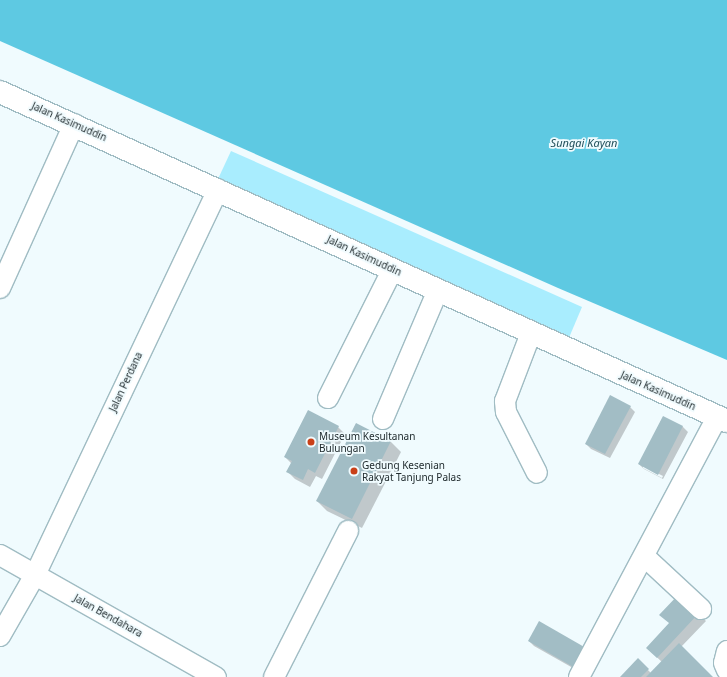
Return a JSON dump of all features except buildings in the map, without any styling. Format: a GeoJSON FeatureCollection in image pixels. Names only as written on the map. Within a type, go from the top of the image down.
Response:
{"type":"FeatureCollection","features":[{"type":"Feature","properties":{"kind":"main road","name":"Jalan Kasimuddin"},"geometry":{"type":"LineString","coordinates":[[0,92],[218,189],[722,419]]}},
{"type":"Feature","properties":{"kind":"street"},"geometry":{"type":"LineString","coordinates":[[0,288],[74,124]]}},
{"type":"Feature","properties":{"kind":"street","name":"Jalan Perdana"},"geometry":{"type":"LineString","coordinates":[[0,636],[34,575],[218,189]]}},
{"type":"Feature","properties":{"kind":"street"},"geometry":{"type":"LineString","coordinates":[[328,398],[393,269]]}},
{"type":"Feature","properties":{"kind":"street"},"geometry":{"type":"LineString","coordinates":[[383,419],[438,290]]}},
{"type":"Feature","properties":{"kind":"street"},"geometry":{"type":"LineString","coordinates":[[531,333],[505,401],[506,412],[537,473]]}},
{"type":"Feature","properties":{"kind":"street"},"geometry":{"type":"LineString","coordinates":[[579,677],[644,556],[722,419]]}},
{"type":"Feature","properties":{"kind":"street"},"geometry":{"type":"LineString","coordinates":[[274,677],[348,531]]}},
{"type":"Feature","properties":{"kind":"street","name":"Jalan Bendahara"},"geometry":{"type":"LineString","coordinates":[[0,555],[216,677]]}},
{"type":"Feature","properties":{"kind":"street"},"geometry":{"type":"LineString","coordinates":[[644,556],[701,609]]}},
{"type":"Feature","properties":{"kind":"street"},"geometry":{"type":"LineString","coordinates":[[727,651],[724,663],[727,670]]}},
{"type":"Feature","properties":{"kind":"shaded area"},"geometry":{"type":"Polygon","coordinates":[[[231,151],[582,307],[568,340],[218,179],[231,151]]]}},
{"type":"Feature","properties":{"kind":"water","name":"Sungai Kayan"},"geometry":{"type":"Polygon","coordinates":[[[0,0],[727,0],[727,360],[558,288],[0,41],[0,0]]]}},
{"type":"Feature","properties":{"kind":"place","name":"Museum Kesultanan Bulungan"},"geometry":{"type":"Point","coordinates":[311,442]}},
{"type":"Feature","properties":{"kind":"place","name":"Gedung Kesenian Rakyat Tanjung Palas"},"geometry":{"type":"Point","coordinates":[354,471]}}]}
